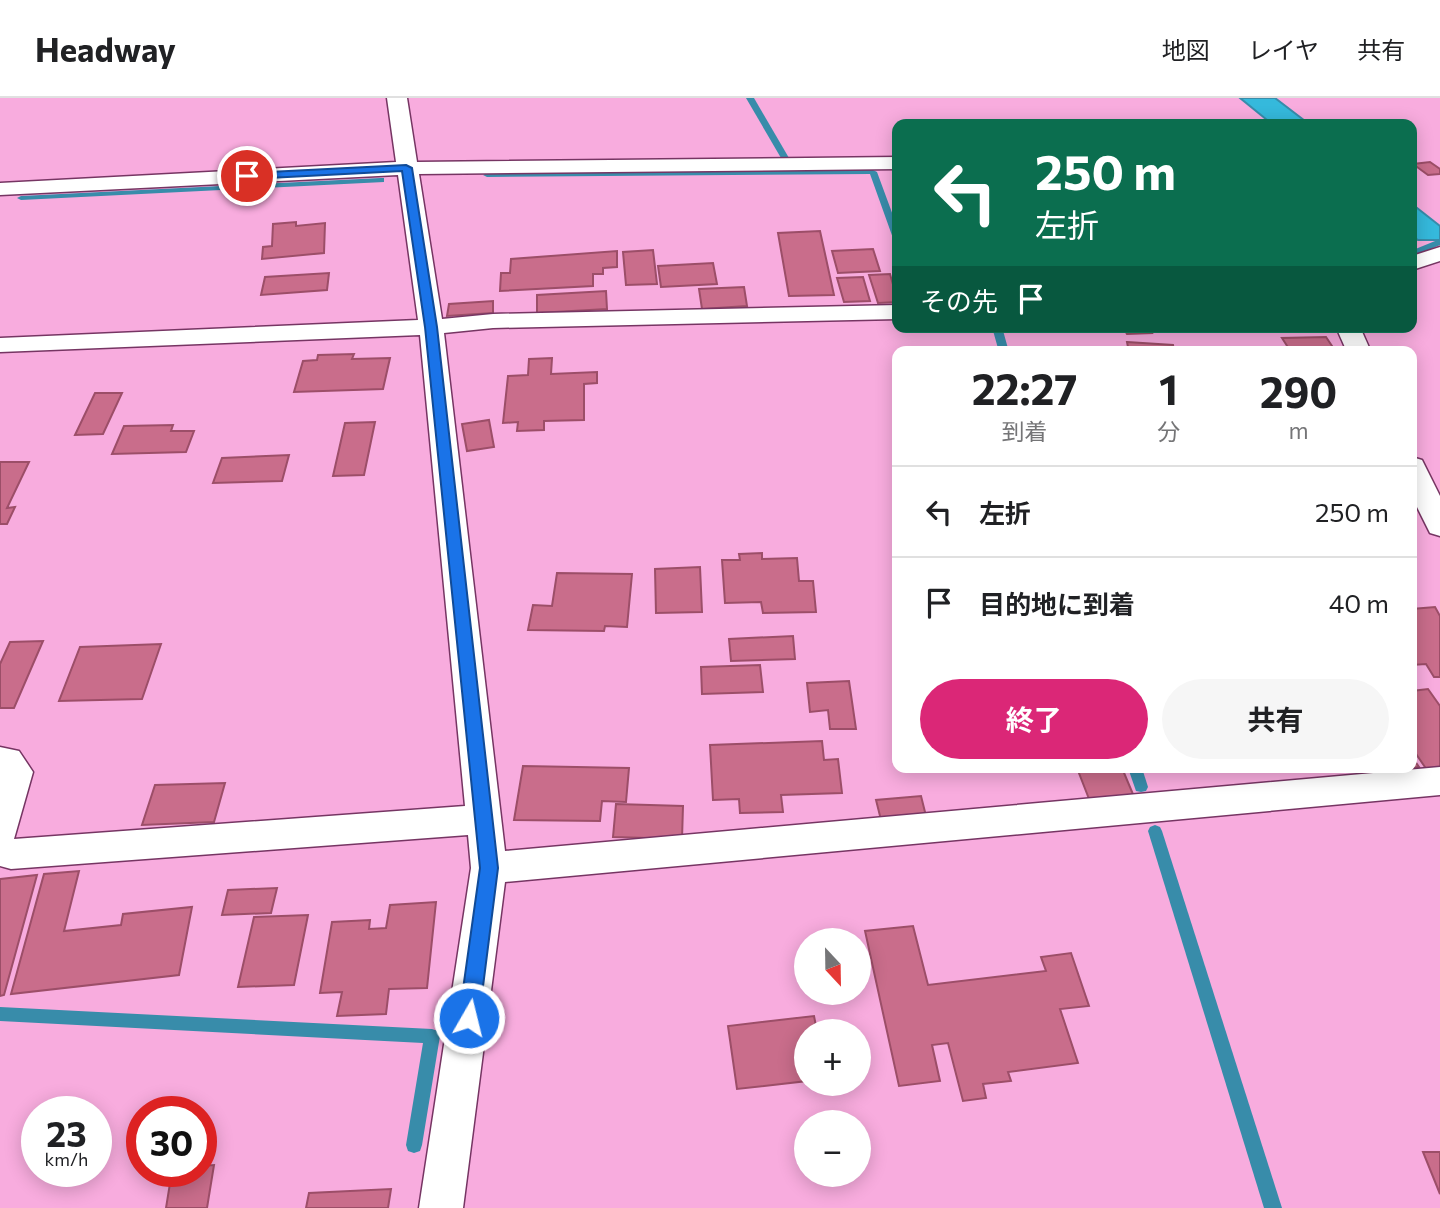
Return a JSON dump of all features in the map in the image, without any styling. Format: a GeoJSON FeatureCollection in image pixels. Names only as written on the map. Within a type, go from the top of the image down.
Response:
{"type":"FeatureCollection","features":[{"type":"Feature","properties":{"kind":"street"},"geometry":{"type":"LineString","coordinates":[[397,98],[431,327],[489,868],[441,1208]]}},
{"type":"Feature","properties":{"kind":"street"},"geometry":{"type":"LineString","coordinates":[[0,209],[4,189],[406,168],[892,163]]}},
{"type":"Feature","properties":{"kind":"street"},"geometry":{"type":"LineString","coordinates":[[1417,261],[1440,254]]}},
{"type":"Feature","properties":{"kind":"street"},"geometry":{"type":"LineString","coordinates":[[0,345],[431,327],[493,321],[892,312]]}},
{"type":"Feature","properties":{"kind":"street"},"geometry":{"type":"LineString","coordinates":[[1417,477],[1440,526]]}},
{"type":"Feature","properties":{"kind":"street"},"geometry":{"type":"LineString","coordinates":[[0,761],[7,761],[16,772],[0,830]]}},
{"type":"Feature","properties":{"kind":"street"},"geometry":{"type":"LineString","coordinates":[[489,868],[1440,781]]}},
{"type":"Feature","properties":{"kind":"street"},"geometry":{"type":"LineString","coordinates":[[0,851],[11,854],[484,819]]}},
{"type":"Feature","properties":{"kind":"water"},"geometry":{"type":"Polygon","coordinates":[[[1240,98],[1275,98],[1302,119],[1266,119],[1240,98]]]}},
{"type":"Feature","properties":{"kind":"water"},"geometry":{"type":"Polygon","coordinates":[[[1417,208],[1440,226],[1440,240],[1418,240],[1417,208]]]}},
{"type":"Feature","properties":{"kind":"building"},"geometry":{"type":"Polygon","coordinates":[[[1430,162],[1440,169],[1440,174],[1428,175],[1417,167],[1417,164],[1430,162]]]}},
{"type":"Feature","properties":{"kind":"building"},"geometry":{"type":"Polygon","coordinates":[[[296,222],[296,226],[325,223],[324,253],[262,259],[263,247],[272,246],[273,224],[296,222]]]}},
{"type":"Feature","properties":{"kind":"building"},"geometry":{"type":"Polygon","coordinates":[[[820,231],[834,295],[789,296],[778,233],[820,231]]]}},
{"type":"Feature","properties":{"kind":"building"},"geometry":{"type":"Polygon","coordinates":[[[873,249],[880,271],[838,273],[832,251],[873,249]]]}},
{"type":"Feature","properties":{"kind":"building"},"geometry":{"type":"Polygon","coordinates":[[[653,250],[657,284],[626,285],[623,252],[653,250]]]}},
{"type":"Feature","properties":{"kind":"building"},"geometry":{"type":"Polygon","coordinates":[[[617,251],[617,267],[603,268],[603,274],[593,274],[593,286],[500,291],[501,273],[510,273],[511,259],[617,251]]]}},
{"type":"Feature","properties":{"kind":"building"},"geometry":{"type":"Polygon","coordinates":[[[713,263],[717,284],[661,287],[658,266],[713,263]]]}},
{"type":"Feature","properties":{"kind":"building"},"geometry":{"type":"Polygon","coordinates":[[[329,273],[327,290],[261,295],[265,277],[329,273]]]}},
{"type":"Feature","properties":{"kind":"building"},"geometry":{"type":"Polygon","coordinates":[[[890,274],[892,302],[878,303],[869,275],[890,274]]]}},
{"type":"Feature","properties":{"kind":"building"},"geometry":{"type":"Polygon","coordinates":[[[863,277],[870,301],[844,302],[837,278],[863,277]]]}},
{"type":"Feature","properties":{"kind":"building"},"geometry":{"type":"Polygon","coordinates":[[[744,287],[747,306],[702,309],[699,289],[744,287]]]}},
{"type":"Feature","properties":{"kind":"building"},"geometry":{"type":"Polygon","coordinates":[[[606,291],[607,309],[537,313],[537,295],[606,291]]]}},
{"type":"Feature","properties":{"kind":"building"},"geometry":{"type":"Polygon","coordinates":[[[493,301],[493,313],[447,316],[449,304],[493,301]]]}},
{"type":"Feature","properties":{"kind":"building"},"geometry":{"type":"Polygon","coordinates":[[[1326,337],[1332,346],[1287,346],[1282,338],[1326,337]]]}},
{"type":"Feature","properties":{"kind":"building"},"geometry":{"type":"Polygon","coordinates":[[[1127,342],[1173,346],[1128,346],[1127,342]]]}},
{"type":"Feature","properties":{"kind":"building"},"geometry":{"type":"Polygon","coordinates":[[[354,354],[352,359],[390,358],[383,389],[294,392],[303,361],[317,360],[318,355],[354,354]]]}},
{"type":"Feature","properties":{"kind":"building"},"geometry":{"type":"Polygon","coordinates":[[[552,358],[551,374],[597,372],[597,383],[584,384],[584,420],[544,421],[544,430],[517,431],[518,422],[503,423],[508,376],[528,375],[529,359],[552,358]]]}},
{"type":"Feature","properties":{"kind":"building"},"geometry":{"type":"Polygon","coordinates":[[[95,393],[122,393],[103,434],[75,435],[95,393]]]}},
{"type":"Feature","properties":{"kind":"building"},"geometry":{"type":"Polygon","coordinates":[[[489,420],[494,447],[467,451],[462,424],[489,420]]]}},
{"type":"Feature","properties":{"kind":"building"},"geometry":{"type":"Polygon","coordinates":[[[375,422],[364,475],[333,476],[345,423],[375,422]]]}},
{"type":"Feature","properties":{"kind":"building"},"geometry":{"type":"Polygon","coordinates":[[[173,425],[171,431],[194,431],[186,452],[112,454],[124,426],[173,425]]]}},
{"type":"Feature","properties":{"kind":"building"},"geometry":{"type":"Polygon","coordinates":[[[289,455],[282,481],[213,483],[222,458],[289,455]]]}},
{"type":"Feature","properties":{"kind":"building"},"geometry":{"type":"Polygon","coordinates":[[[0,462],[29,462],[7,508],[15,507],[7,524],[0,524],[0,462]]]}},
{"type":"Feature","properties":{"kind":"building"},"geometry":{"type":"Polygon","coordinates":[[[762,553],[762,559],[797,558],[799,581],[813,581],[816,612],[763,613],[761,602],[725,603],[722,560],[740,560],[739,554],[762,553]]]}},
{"type":"Feature","properties":{"kind":"building"},"geometry":{"type":"Polygon","coordinates":[[[700,567],[702,612],[656,613],[655,569],[700,567]]]}},
{"type":"Feature","properties":{"kind":"building"},"geometry":{"type":"Polygon","coordinates":[[[557,573],[632,574],[627,627],[605,626],[604,631],[528,630],[533,605],[552,606],[557,573]]]}},
{"type":"Feature","properties":{"kind":"building"},"geometry":{"type":"Polygon","coordinates":[[[1435,607],[1440,616],[1440,677],[1434,677],[1426,664],[1417,665],[1417,609],[1435,607]]]}},
{"type":"Feature","properties":{"kind":"building"},"geometry":{"type":"Polygon","coordinates":[[[793,636],[795,659],[731,661],[729,639],[793,636]]]}},
{"type":"Feature","properties":{"kind":"building"},"geometry":{"type":"Polygon","coordinates":[[[43,641],[14,708],[0,708],[0,664],[10,642],[43,641]]]}},
{"type":"Feature","properties":{"kind":"building"},"geometry":{"type":"Polygon","coordinates":[[[161,644],[142,699],[59,701],[80,647],[161,644]]]}},
{"type":"Feature","properties":{"kind":"building"},"geometry":{"type":"Polygon","coordinates":[[[760,665],[763,692],[702,694],[701,667],[760,665]]]}},
{"type":"Feature","properties":{"kind":"building"},"geometry":{"type":"Polygon","coordinates":[[[849,681],[856,729],[830,729],[828,710],[810,712],[807,683],[849,681]]]}},
{"type":"Feature","properties":{"kind":"building"},"geometry":{"type":"Polygon","coordinates":[[[1428,689],[1440,706],[1440,772],[1429,773],[1417,755],[1417,690],[1428,689]]]}},
{"type":"Feature","properties":{"kind":"building"},"geometry":{"type":"Polygon","coordinates":[[[822,741],[824,760],[838,759],[842,793],[781,795],[783,812],[740,813],[739,799],[713,800],[710,745],[822,741]]]}},
{"type":"Feature","properties":{"kind":"building"},"geometry":{"type":"Polygon","coordinates":[[[523,766],[629,768],[626,802],[602,801],[600,821],[514,820],[523,766]]]}},
{"type":"Feature","properties":{"kind":"building"},"geometry":{"type":"Polygon","coordinates":[[[1079,773],[1124,773],[1135,799],[1091,804],[1079,773]]]}},
{"type":"Feature","properties":{"kind":"building"},"geometry":{"type":"Polygon","coordinates":[[[225,783],[214,822],[142,825],[155,785],[225,783]]]}},
{"type":"Feature","properties":{"kind":"building"},"geometry":{"type":"Polygon","coordinates":[[[921,796],[927,820],[882,824],[876,800],[921,796]]]}},
{"type":"Feature","properties":{"kind":"building"},"geometry":{"type":"Polygon","coordinates":[[[616,804],[683,806],[682,839],[613,837],[616,804]]]}},
{"type":"Feature","properties":{"kind":"building"},"geometry":{"type":"Polygon","coordinates":[[[79,871],[64,931],[121,925],[123,914],[192,907],[179,975],[11,994],[44,874],[79,871]]]}},
{"type":"Feature","properties":{"kind":"building"},"geometry":{"type":"Polygon","coordinates":[[[37,875],[4,995],[0,996],[0,879],[37,875]]]}},
{"type":"Feature","properties":{"kind":"building"},"geometry":{"type":"Polygon","coordinates":[[[277,888],[271,913],[222,915],[228,890],[277,888]]]}},
{"type":"Feature","properties":{"kind":"building"},"geometry":{"type":"Polygon","coordinates":[[[436,902],[427,988],[389,989],[386,1014],[337,1016],[342,992],[320,993],[332,922],[370,920],[369,929],[386,928],[390,905],[436,902]]]}},
{"type":"Feature","properties":{"kind":"building"},"geometry":{"type":"Polygon","coordinates":[[[308,915],[294,985],[238,987],[254,917],[308,915]]]}},
{"type":"Feature","properties":{"kind":"building"},"geometry":{"type":"Polygon","coordinates":[[[913,926],[928,985],[1046,971],[1041,957],[1071,953],[1089,1006],[1060,1009],[1078,1063],[1008,1072],[1011,1081],[983,1084],[986,1098],[963,1101],[948,1043],[932,1045],[940,1081],[899,1086],[872,963],[872,930],[913,926]]]}},
{"type":"Feature","properties":{"kind":"building"},"geometry":{"type":"Polygon","coordinates":[[[814,1016],[815,1019],[794,1019],[794,1082],[737,1089],[728,1026],[814,1016]]]}},
{"type":"Feature","properties":{"kind":"building"},"geometry":{"type":"Polygon","coordinates":[[[1423,1152],[1440,1152],[1440,1194],[1423,1152]]]}},
{"type":"Feature","properties":{"kind":"building"},"geometry":{"type":"Polygon","coordinates":[[[169,1187],[210,1187],[207,1208],[166,1208],[169,1187]]]}},
{"type":"Feature","properties":{"kind":"building"},"geometry":{"type":"Polygon","coordinates":[[[391,1189],[388,1208],[306,1208],[309,1193],[391,1189]]]}},
{"type":"Feature","properties":{"kind":"waterway"},"geometry":{"type":"LineString","coordinates":[[750,98],[785,158]]}},
{"type":"Feature","properties":{"kind":"waterway"},"geometry":{"type":"LineString","coordinates":[[487,175],[873,172],[892,224]]}},
{"type":"Feature","properties":{"kind":"waterway"},"geometry":{"type":"LineString","coordinates":[[21,198],[381,180]]}},
{"type":"Feature","properties":{"kind":"waterway"},"geometry":{"type":"LineString","coordinates":[[1417,252],[1440,242]]}},
{"type":"Feature","properties":{"kind":"waterway"},"geometry":{"type":"LineString","coordinates":[[999,333],[1002,346]]}},
{"type":"Feature","properties":{"kind":"waterway"},"geometry":{"type":"LineString","coordinates":[[1137,773],[1141,787]]}},
{"type":"Feature","properties":{"kind":"waterway"},"geometry":{"type":"LineString","coordinates":[[1155,831],[1273,1208]]}},
{"type":"Feature","properties":{"kind":"waterway"},"geometry":{"type":"LineString","coordinates":[[0,1014],[432,1036],[414,1145]]}},
{"type":"Feature","properties":{"kind":"route"},"geometry":{"type":"LineString","coordinates":[[247,176],[406,168],[431,327],[489,868],[469,1018]]}}]}
